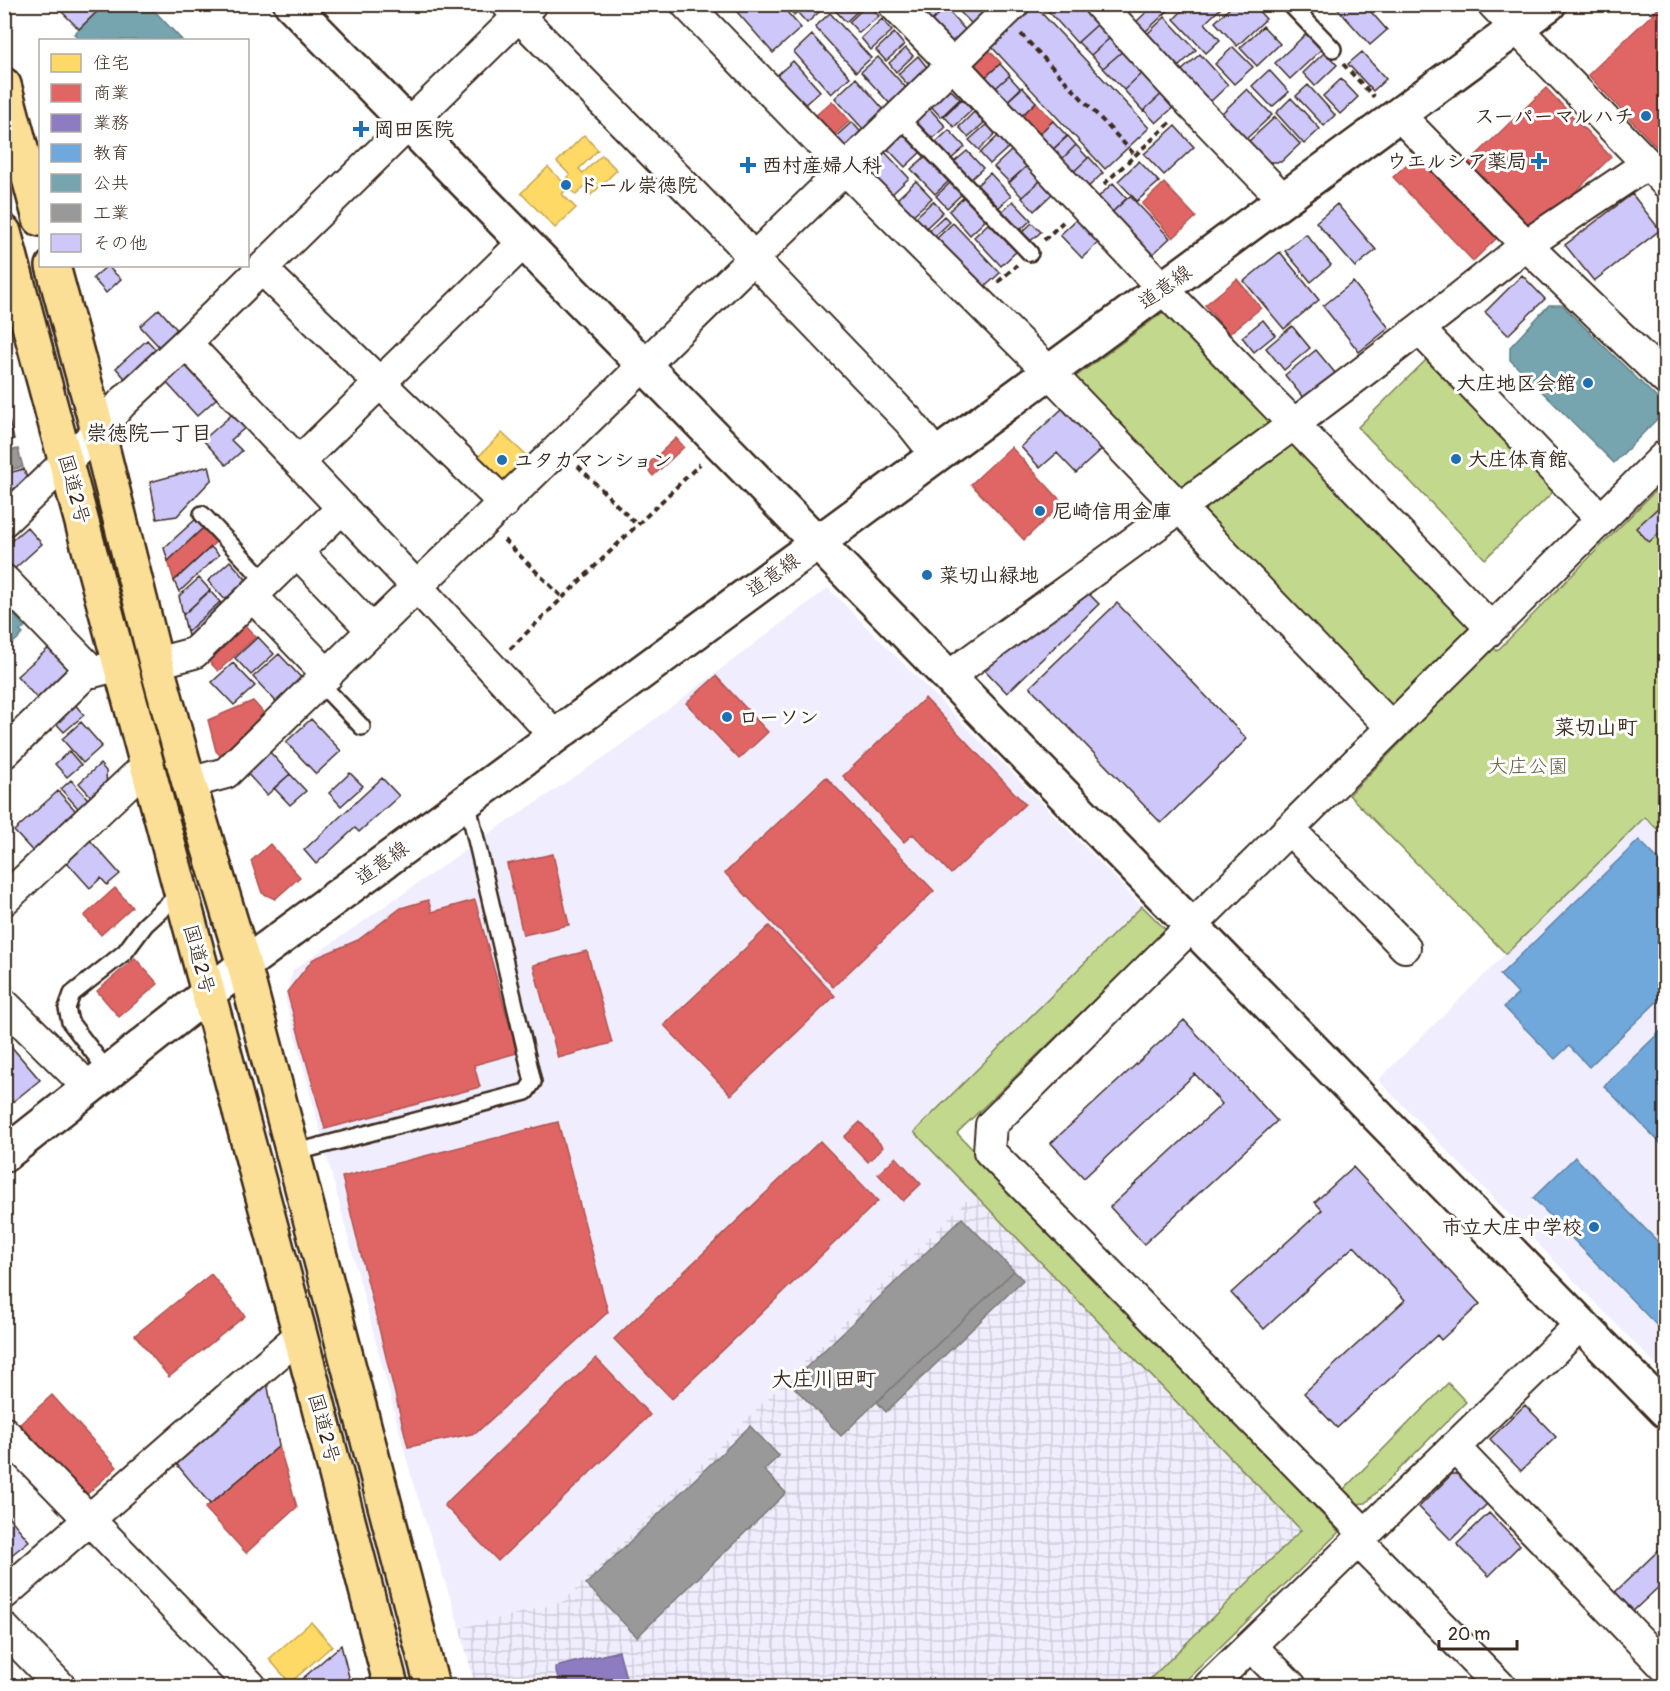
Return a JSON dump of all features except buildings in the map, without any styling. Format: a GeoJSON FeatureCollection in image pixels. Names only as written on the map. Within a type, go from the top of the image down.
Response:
{"type":"FeatureCollection","features":[{"type":"Feature","properties":{"kind":"highway"},"geometry":{"type":"LineString","coordinates":[[4,85],[39,215]]}},
{"type":"Feature","properties":{"kind":"highway","name":"国道2号"},"geometry":{"type":"LineString","coordinates":[[4,232],[67,460],[106,668],[146,766],[300,1335],[391,1686]]}},
{"type":"Feature","properties":{"kind":"highway","name":"国道2号"},"geometry":{"type":"LineString","coordinates":[[53,267],[98,431],[156,663],[189,783],[244,965],[432,1686]]}},
{"type":"Feature","properties":{"kind":"street"},"geometry":{"type":"LineString","coordinates":[[291,4],[1665,1411]]}},
{"type":"Feature","properties":{"kind":"street"},"geometry":{"type":"LineString","coordinates":[[686,4],[1048,372],[1391,727]]}},
{"type":"Feature","properties":{"kind":"street"},"geometry":{"type":"LineString","coordinates":[[893,4],[1162,288],[1491,628]]}},
{"type":"Feature","properties":{"kind":"street"},"geometry":{"type":"LineString","coordinates":[[1099,4],[1284,200]]}},
{"type":"Feature","properties":{"kind":"street"},"geometry":{"type":"LineString","coordinates":[[948,678],[1295,424],[1420,330],[1526,245],[1656,173],[1493,4]]}},
{"type":"Feature","properties":{"kind":"street","name":"道意線"},"geometry":{"type":"LineString","coordinates":[[4,1155],[244,965],[1284,200],[1386,106],[1517,29],[1549,4]]}},
{"type":"Feature","properties":{"kind":"street"},"geometry":{"type":"LineString","coordinates":[[4,521],[98,431],[122,403],[409,126],[519,8],[738,240],[754,260],[909,421],[936,455]]}},
{"type":"Feature","properties":{"kind":"street"},"geometry":{"type":"LineString","coordinates":[[189,783],[226,773],[1009,10]]}},
{"type":"Feature","properties":{"kind":"street"},"geometry":{"type":"LineString","coordinates":[[1386,106],[1665,380]]}},
{"type":"Feature","properties":{"kind":"street"},"geometry":{"type":"LineString","coordinates":[[299,462],[524,242]]}},
{"type":"Feature","properties":{"kind":"street"},"geometry":{"type":"LineString","coordinates":[[262,269],[379,383],[495,513]]}},
{"type":"Feature","properties":{"kind":"street"},"geometry":{"type":"LineString","coordinates":[[1420,330],[1601,519]]}},
{"type":"Feature","properties":{"kind":"street"},"geometry":{"type":"LineString","coordinates":[[186,343],[555,736]]}},
{"type":"Feature","properties":{"kind":"street"},"geometry":{"type":"LineString","coordinates":[[1500,1686],[989,1151],[992,1125],[1665,455]]}},
{"type":"Feature","properties":{"kind":"street"},"geometry":{"type":"LineString","coordinates":[[156,663],[194,653],[342,508]]}},
{"type":"Feature","properties":{"kind":"street"},"geometry":{"type":"LineString","coordinates":[[297,552],[373,631]]}},
{"type":"Feature","properties":{"kind":"street"},"geometry":{"type":"LineString","coordinates":[[4,580],[106,668]]}},
{"type":"Feature","properties":{"kind":"street"},"geometry":{"type":"LineString","coordinates":[[259,589],[324,679]]}},
{"type":"Feature","properties":{"kind":"street"},"geometry":{"type":"LineString","coordinates":[[4,753],[86,673],[106,668]]}},
{"type":"Feature","properties":{"kind":"street"},"geometry":{"type":"LineString","coordinates":[[4,900],[146,766]]}},
{"type":"Feature","properties":{"kind":"street"},"geometry":{"type":"LineString","coordinates":[[1289,829],[1405,946]]}},
{"type":"Feature","properties":{"kind":"street"},"geometry":{"type":"LineString","coordinates":[[4,1004],[99,1080]]}},
{"type":"Feature","properties":{"kind":"street"},"geometry":{"type":"LineString","coordinates":[[1209,1686],[1580,1325]]}},
{"type":"Feature","properties":{"kind":"street"},"geometry":{"type":"LineString","coordinates":[[4,1594],[300,1335]]}},
{"type":"Feature","properties":{"kind":"street"},"geometry":{"type":"LineString","coordinates":[[4,1432],[251,1686]]}},
{"type":"Feature","properties":{"kind":"street"},"geometry":{"type":"LineString","coordinates":[[1454,1448],[1665,1668]]}},
{"type":"Feature","properties":{"kind":"street"},"geometry":{"type":"LineString","coordinates":[[4,1628],[60,1686]]}},
{"type":"Feature","properties":{"kind":"street"},"geometry":{"type":"LineString","coordinates":[[1251,1646],[1291,1686]]}},
{"type":"Feature","properties":{"kind":"lane"},"geometry":{"type":"LineString","coordinates":[[1290,4],[1333,49]]}},
{"type":"Feature","properties":{"kind":"lane"},"geometry":{"type":"LineString","coordinates":[[899,117],[1030,253]]}},
{"type":"Feature","properties":{"kind":"lane"},"geometry":{"type":"LineString","coordinates":[[202,514],[259,589]]}},
{"type":"Feature","properties":{"kind":"lane"},"geometry":{"type":"LineString","coordinates":[[324,679],[362,727]]}},
{"type":"Feature","properties":{"kind":"lane"},"geometry":{"type":"LineString","coordinates":[[293,1153],[526,1092],[533,1082],[467,801]]}},
{"type":"Feature","properties":{"kind":"lane"},"geometry":{"type":"LineString","coordinates":[[99,1080],[70,1022],[67,1008],[72,994],[125,952],[145,925],[181,892]]}},
{"type":"Feature","properties":{"kind":"path"},"geometry":{"type":"LineString","coordinates":[[1009,10],[1135,155]]}},
{"type":"Feature","properties":{"kind":"path"},"geometry":{"type":"LineString","coordinates":[[1333,49],[1335,55],[1386,106]]}},
{"type":"Feature","properties":{"kind":"path"},"geometry":{"type":"LineString","coordinates":[[560,448],[637,525]]}},
{"type":"Feature","properties":{"kind":"path"},"geometry":{"type":"LineString","coordinates":[[492,668],[701,463]]}},
{"type":"Feature","properties":{"kind":"path"},"geometry":{"type":"LineString","coordinates":[[495,513],[563,598]]}},
{"type":"Feature","properties":{"kind":"shaded area"},"geometry":{"type":"Polygon","coordinates":[[[828,588],[1142,906],[914,1132],[973,1194],[563,1602],[460,1628],[413,1483],[285,998],[293,970],[490,833],[606,756],[828,588]]]}},
{"type":"Feature","properties":{"kind":"shaded area","name":"市立大庄中学校"},"geometry":{"type":"Polygon","coordinates":[[[1665,796],[1665,1374],[1378,1080],[1665,796]]]}},
{"type":"Feature","properties":{"kind":"shaded area"},"geometry":{"type":"Polygon","coordinates":[[[973,1194],[1301,1530],[1143,1686],[475,1686],[460,1628],[563,1602],[973,1194]]]}},
{"type":"Feature","properties":{"kind":"green space","name":"大庄公園"},"geometry":{"type":"Polygon","coordinates":[[[1165,311],[1497,651],[1665,481],[1665,837],[1645,817],[1506,954],[1349,795],[1413,730],[1074,378],[1165,311]]]}},
{"type":"Feature","properties":{"kind":"green space","name":"大庄体育館"},"geometry":{"type":"Polygon","coordinates":[[[1426,360],[1554,491],[1485,559],[1358,427],[1426,360]]]}},
{"type":"Feature","properties":{"kind":"green space"},"geometry":{"type":"Polygon","coordinates":[[[1142,906],[1166,930],[957,1133],[1339,1532],[1180,1686],[1143,1686],[1301,1530],[914,1132],[1142,906]]]}},
{"type":"Feature","properties":{"kind":"green space"},"geometry":{"type":"Polygon","coordinates":[[[1448,1383],[1466,1402],[1366,1503],[1355,1504],[1342,1491],[1448,1383]]]}},
{"type":"Feature","properties":{"kind":"place","name":"スーパーマルハチ"},"geometry":{"type":"Point","coordinates":[1646,116]}},
{"type":"Feature","properties":{"kind":"place","name":"岡田医院"},"geometry":{"type":"Point","coordinates":[361,129]}},
{"type":"Feature","properties":{"kind":"place","name":"ウエルシア薬局"},"geometry":{"type":"Point","coordinates":[1539,161]}},
{"type":"Feature","properties":{"kind":"place","name":"西村産婦人科"},"geometry":{"type":"Point","coordinates":[748,165]}},
{"type":"Feature","properties":{"kind":"place","name":"ドール崇徳院"},"geometry":{"type":"Point","coordinates":[566,185]}},
{"type":"Feature","properties":{"kind":"place","name":"大庄地区会館"},"geometry":{"type":"Point","coordinates":[1588,383]}},
{"type":"Feature","properties":{"kind":"place","name":"大庄体育館"},"geometry":{"type":"Point","coordinates":[1456,459]}},
{"type":"Feature","properties":{"kind":"place","name":"ユタカマンション"},"geometry":{"type":"Point","coordinates":[502,460]}},
{"type":"Feature","properties":{"kind":"place","name":"尼崎信用金庫"},"geometry":{"type":"Point","coordinates":[1040,511]}},
{"type":"Feature","properties":{"kind":"place","name":"菜切山緑地"},"geometry":{"type":"Point","coordinates":[927,575]}},
{"type":"Feature","properties":{"kind":"place","name":"ローソン"},"geometry":{"type":"Point","coordinates":[727,717]}},
{"type":"Feature","properties":{"kind":"place","name":"市立大庄中学校"},"geometry":{"type":"Point","coordinates":[1594,1227]}},
{"type":"Feature","properties":{"kind":"district","name":"崇徳院一丁目"},"geometry":{"type":"Point","coordinates":[149,433]}},
{"type":"Feature","properties":{"kind":"district","name":"菜切山町"},"geometry":{"type":"Point","coordinates":[1596,727]}},
{"type":"Feature","properties":{"kind":"district","name":"大庄川田町"},"geometry":{"type":"Point","coordinates":[824,1379]}}]}
